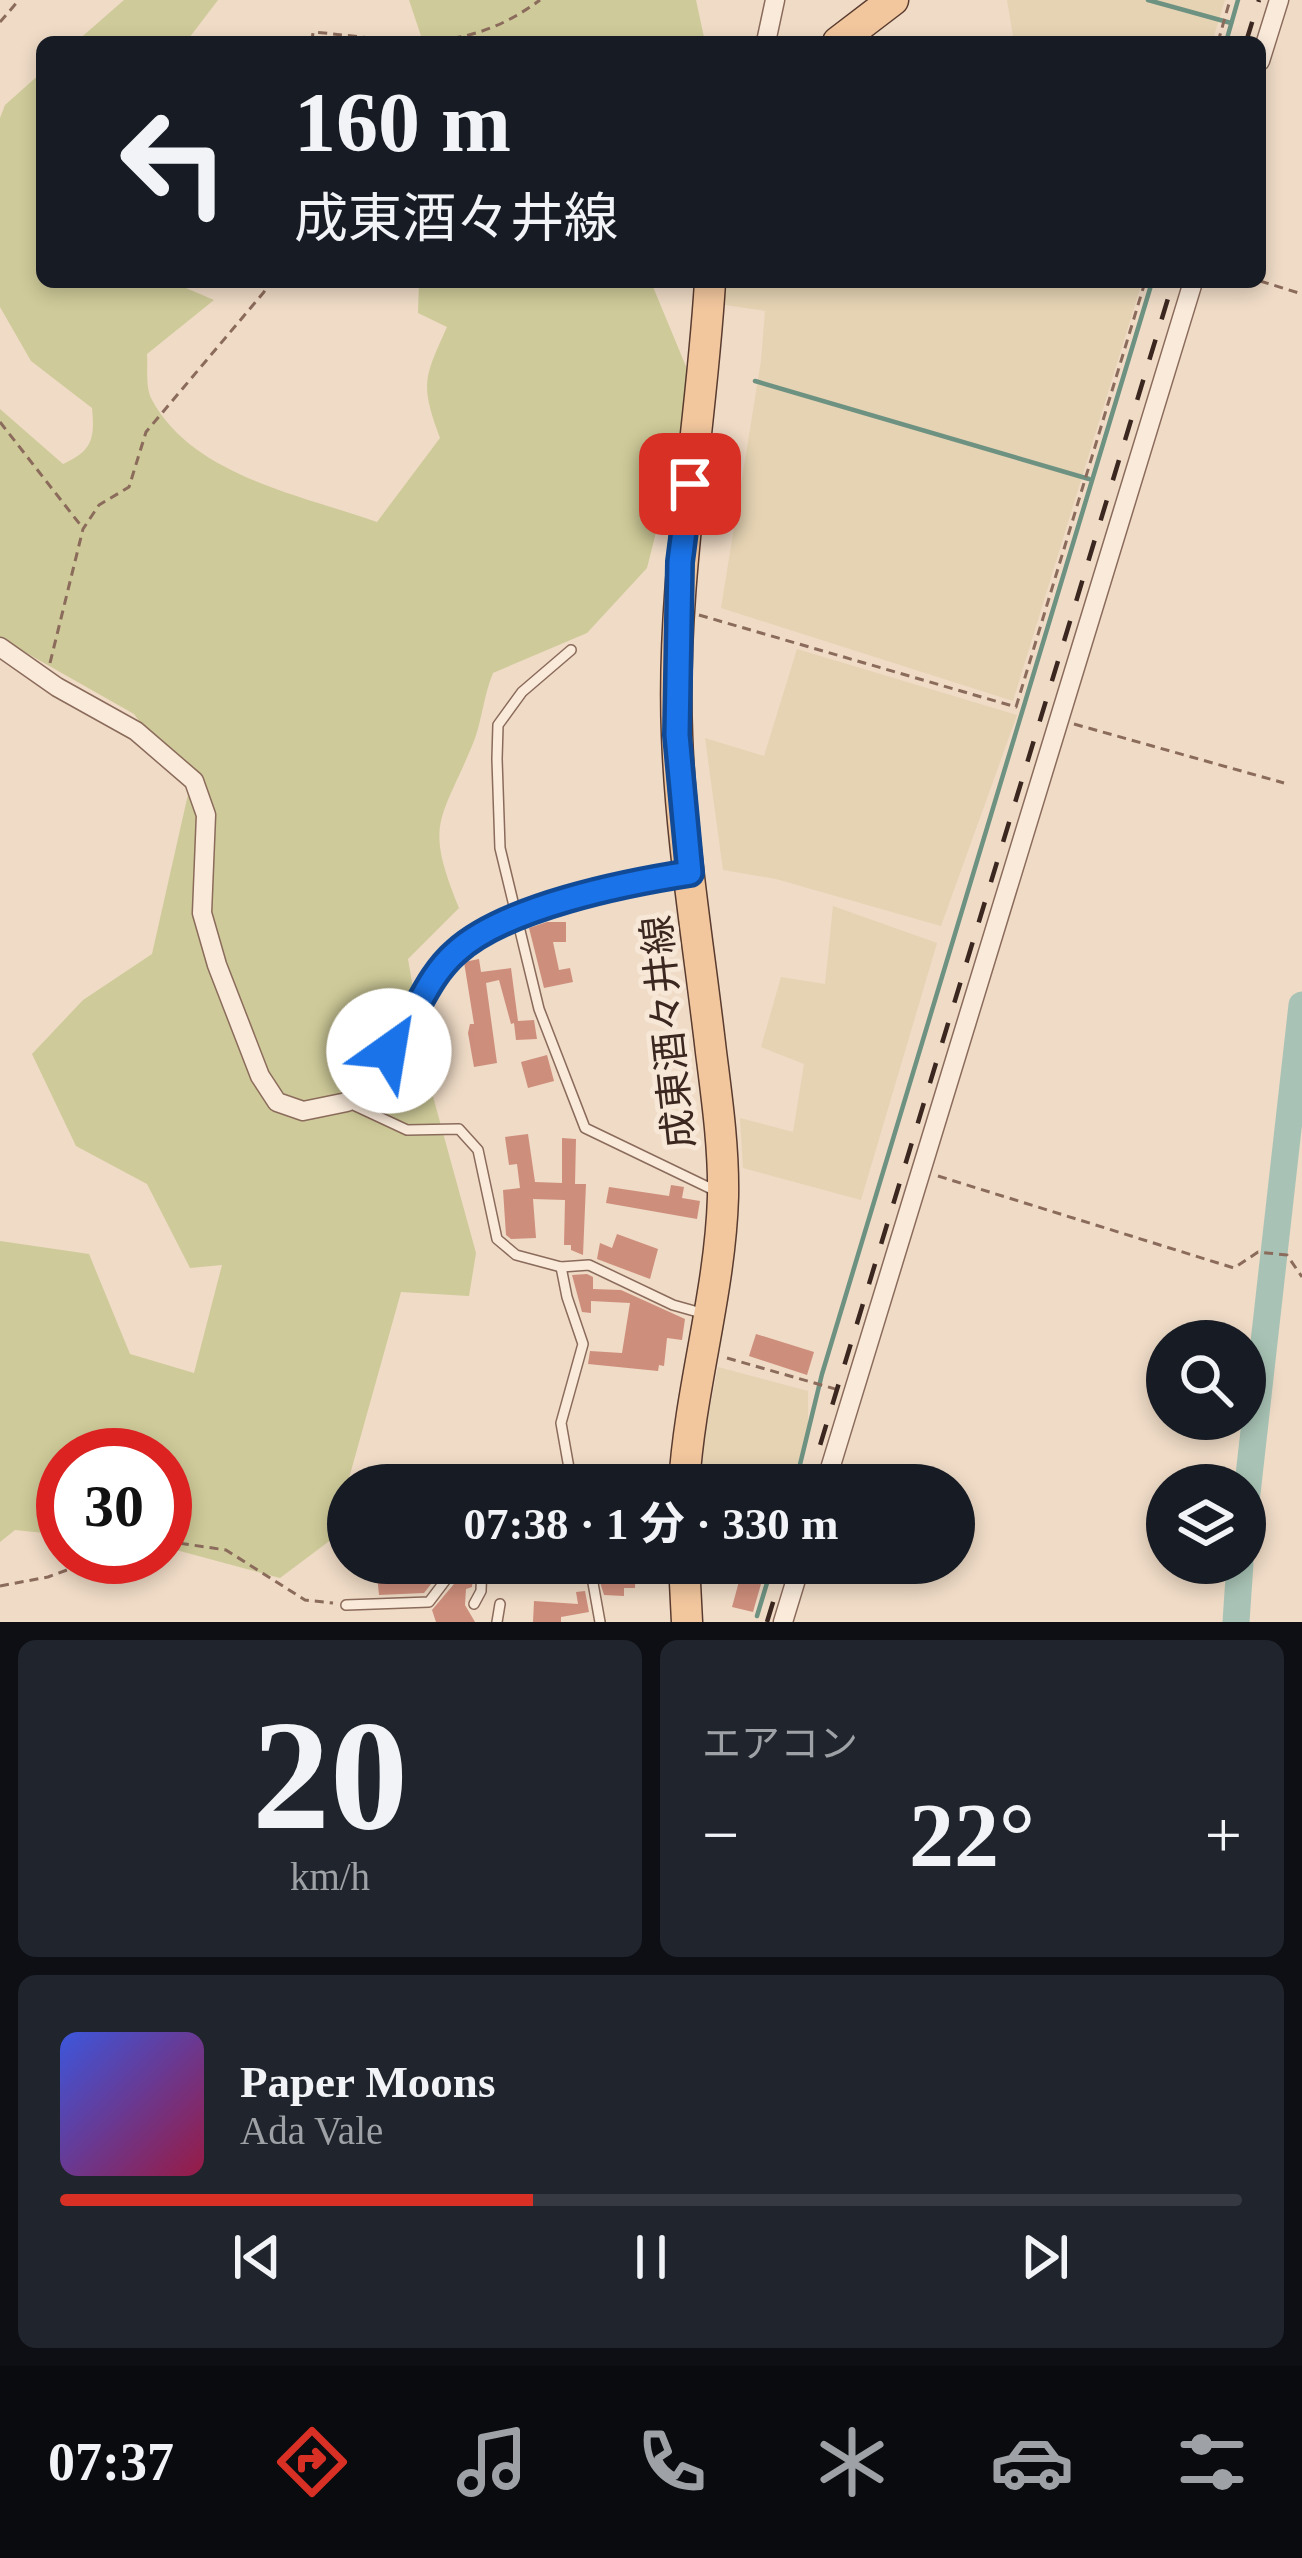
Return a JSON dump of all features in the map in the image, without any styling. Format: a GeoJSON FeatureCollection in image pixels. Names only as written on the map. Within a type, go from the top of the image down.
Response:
{"type":"FeatureCollection","features":[{"type":"Feature","properties":{"kind":"main road"},"geometry":{"type":"LineString","coordinates":[[846,36],[893,0]]}},
{"type":"Feature","properties":{"kind":"main road","name":"成東酒々井線"},"geometry":{"type":"LineString","coordinates":[[686,1464],[723,1195],[677,735],[680,562],[710,288]]}},
{"type":"Feature","properties":{"kind":"main road"},"geometry":{"type":"LineString","coordinates":[[685,1584],[687,1622]]}},
{"type":"Feature","properties":{"kind":"street"},"geometry":{"type":"LineString","coordinates":[[767,36],[775,0]]}},
{"type":"Feature","properties":{"kind":"street"},"geometry":{"type":"LineString","coordinates":[[1266,42],[1279,0]]}},
{"type":"Feature","properties":{"kind":"street"},"geometry":{"type":"LineString","coordinates":[[832,1464],[1191,288]]}},
{"type":"Feature","properties":{"kind":"street"},"geometry":{"type":"LineString","coordinates":[[0,647],[136,731],[194,781],[206,815],[202,913],[217,965],[260,1076],[277,1102],[303,1111],[347,1102],[410,1025],[430,982],[454,952],[476,936],[518,917],[630,882],[690,873]]}},
{"type":"Feature","properties":{"kind":"street"},"geometry":{"type":"LineString","coordinates":[[783,1622],[795,1584]]}},
{"type":"Feature","properties":{"kind":"lane"},"geometry":{"type":"LineString","coordinates":[[571,650],[522,692],[498,725],[500,848],[539,1009],[584,1128],[723,1195]]}},
{"type":"Feature","properties":{"kind":"lane"},"geometry":{"type":"LineString","coordinates":[[347,1102],[406,1130],[459,1129],[478,1150],[497,1239],[516,1255],[561,1267],[589,1265],[673,1305],[710,1315]]}},
{"type":"Feature","properties":{"kind":"lane"},"geometry":{"type":"LineString","coordinates":[[561,1267],[566,1298],[583,1344],[561,1423],[568,1464]]}},
{"type":"Feature","properties":{"kind":"lane"},"geometry":{"type":"LineString","coordinates":[[346,1605],[429,1602],[443,1584]]}},
{"type":"Feature","properties":{"kind":"lane"},"geometry":{"type":"LineString","coordinates":[[474,1604],[481,1584]]}},
{"type":"Feature","properties":{"kind":"lane"},"geometry":{"type":"LineString","coordinates":[[590,1584],[600,1622]]}},
{"type":"Feature","properties":{"kind":"lane"},"geometry":{"type":"LineString","coordinates":[[497,1622],[500,1604]]}},
{"type":"Feature","properties":{"kind":"path"},"geometry":{"type":"LineString","coordinates":[[0,22],[19,0]]}},
{"type":"Feature","properties":{"kind":"path"},"geometry":{"type":"LineString","coordinates":[[471,36],[506,25],[540,0]]}},
{"type":"Feature","properties":{"kind":"path"},"geometry":{"type":"LineString","coordinates":[[1220,36],[1230,0]]}},
{"type":"Feature","properties":{"kind":"path"},"geometry":{"type":"LineString","coordinates":[[313,36],[314,32],[359,36]]}},
{"type":"Feature","properties":{"kind":"path"},"geometry":{"type":"LineString","coordinates":[[1266,283],[1302,294]]}},
{"type":"Feature","properties":{"kind":"path"},"geometry":{"type":"LineString","coordinates":[[42,676],[54,656],[83,529],[99,505],[129,487],[146,432],[266,288]]}},
{"type":"Feature","properties":{"kind":"path"},"geometry":{"type":"LineString","coordinates":[[680,611],[1016,707],[1143,288]]}},
{"type":"Feature","properties":{"kind":"path"},"geometry":{"type":"LineString","coordinates":[[0,422],[83,529]]}},
{"type":"Feature","properties":{"kind":"path"},"geometry":{"type":"LineString","coordinates":[[1060,720],[1284,783]]}},
{"type":"Feature","properties":{"kind":"path"},"geometry":{"type":"LineString","coordinates":[[922,1172],[1234,1268],[1258,1252],[1287,1256],[1302,1277]]}},
{"type":"Feature","properties":{"kind":"path"},"geometry":{"type":"LineString","coordinates":[[702,1351],[854,1394]]}},
{"type":"Feature","properties":{"kind":"path"},"geometry":{"type":"LineString","coordinates":[[192,1544],[226,1550],[305,1600],[346,1605]]}},
{"type":"Feature","properties":{"kind":"path"},"geometry":{"type":"LineString","coordinates":[[0,1586],[36,1579]]}},
{"type":"Feature","properties":{"kind":"shaded area"},"geometry":{"type":"Polygon","coordinates":[[[124,0],[218,0],[191,36],[83,36],[124,0]]]}},
{"type":"Feature","properties":{"kind":"shaded area"},"geometry":{"type":"Polygon","coordinates":[[[409,0],[696,0],[704,36],[421,36],[409,0]]]}},
{"type":"Feature","properties":{"kind":"shaded area"},"geometry":{"type":"Polygon","coordinates":[[[1007,0],[1225,0],[1214,36],[1013,36],[1007,0]]]}},
{"type":"Feature","properties":{"kind":"shaded area"},"geometry":{"type":"Polygon","coordinates":[[[36,77],[36,288],[186,288],[214,300],[147,354],[148,390],[170,426],[194,447],[221,465],[283,492],[377,522],[440,438],[427,381],[447,327],[418,313],[419,288],[653,288],[687,369],[682,429],[647,568],[587,633],[493,673],[475,737],[444,809],[439,840],[459,908],[408,959],[429,1082],[476,1253],[469,1296],[401,1292],[353,1464],[327,1464],[327,1543],[280,1578],[192,1554],[192,1428],[36,1428],[36,1532],[15,1530],[0,1542],[0,1241],[89,1254],[130,1354],[194,1373],[222,1265],[190,1268],[147,1184],[76,1146],[32,1054],[83,1000],[152,954],[189,790],[134,714],[0,638],[0,409],[63,464],[86,449],[93,428],[92,408],[31,361],[0,307],[0,118],[5,105],[36,77]]]}},
{"type":"Feature","properties":{"kind":"shaded area"},"geometry":{"type":"Polygon","coordinates":[[[722,288],[1140,288],[1013,701],[721,608],[765,311],[719,304],[722,288]]]}},
{"type":"Feature","properties":{"kind":"shaded area"},"geometry":{"type":"Polygon","coordinates":[[[797,649],[1017,715],[941,926],[776,879],[723,870],[705,738],[764,756],[797,649]]]}},
{"type":"Feature","properties":{"kind":"shaded area"},"geometry":{"type":"Polygon","coordinates":[[[833,906],[937,943],[861,1200],[743,1168],[740,1118],[793,1132],[804,1064],[761,1047],[781,977],[825,984],[833,906]]]}},
{"type":"Feature","properties":{"kind":"shaded area"},"geometry":{"type":"Polygon","coordinates":[[[718,1367],[808,1391],[808,1427],[798,1464],[702,1464],[718,1367]]]}},
{"type":"Feature","properties":{"kind":"building"},"geometry":{"type":"Polygon","coordinates":[[[566,922],[566,942],[553,942],[559,970],[570,968],[573,982],[544,988],[529,928],[566,922]]]}},
{"type":"Feature","properties":{"kind":"building"},"geometry":{"type":"Polygon","coordinates":[[[479,959],[481,972],[511,968],[518,1021],[534,1020],[537,1039],[516,1040],[499,980],[486,983],[497,1063],[474,1067],[468,1033],[474,1024],[464,962],[479,959]]]}},
{"type":"Feature","properties":{"kind":"building"},"geometry":{"type":"Polygon","coordinates":[[[547,1055],[554,1081],[528,1088],[521,1062],[547,1055]]]}},
{"type":"Feature","properties":{"kind":"building"},"geometry":{"type":"Polygon","coordinates":[[[528,1134],[535,1182],[562,1183],[562,1138],[576,1139],[575,1184],[586,1184],[583,1255],[564,1245],[565,1200],[533,1199],[536,1238],[506,1235],[503,1190],[520,1188],[517,1164],[509,1165],[505,1137],[528,1134]]]}},
{"type":"Feature","properties":{"kind":"building"},"geometry":{"type":"Polygon","coordinates":[[[671,1185],[684,1187],[682,1198],[700,1201],[697,1219],[606,1203],[609,1187],[669,1196],[671,1185]]]}},
{"type":"Feature","properties":{"kind":"building"},"geometry":{"type":"Polygon","coordinates":[[[617,1234],[658,1249],[650,1279],[597,1259],[600,1243],[612,1248],[617,1234]]]}},
{"type":"Feature","properties":{"kind":"building"},"geometry":{"type":"Polygon","coordinates":[[[572,1275],[593,1277],[593,1289],[621,1290],[685,1319],[682,1340],[667,1338],[664,1366],[659,1365],[658,1371],[588,1364],[590,1351],[622,1353],[630,1303],[591,1301],[591,1313],[582,1312],[572,1275]]]}},
{"type":"Feature","properties":{"kind":"building"},"geometry":{"type":"Polygon","coordinates":[[[756,1334],[814,1352],[807,1375],[749,1356],[756,1334]]]}},
{"type":"Feature","properties":{"kind":"building"},"geometry":{"type":"Polygon","coordinates":[[[378,1584],[431,1584],[424,1593],[379,1595],[378,1584]]]}},
{"type":"Feature","properties":{"kind":"building"},"geometry":{"type":"Polygon","coordinates":[[[454,1584],[472,1584],[466,1589],[465,1605],[475,1622],[436,1622],[432,1610],[454,1584]]]}},
{"type":"Feature","properties":{"kind":"building"},"geometry":{"type":"Polygon","coordinates":[[[601,1584],[635,1584],[635,1588],[624,1588],[624,1596],[604,1595],[601,1584]]]}},
{"type":"Feature","properties":{"kind":"building"},"geometry":{"type":"Polygon","coordinates":[[[738,1584],[761,1584],[753,1612],[732,1607],[738,1584]]]}},
{"type":"Feature","properties":{"kind":"building"},"geometry":{"type":"Polygon","coordinates":[[[585,1591],[589,1612],[561,1617],[561,1622],[533,1622],[534,1601],[578,1604],[576,1592],[585,1591]]]}},
{"type":"Feature","properties":{"kind":"waterway"},"geometry":{"type":"LineString","coordinates":[[1148,0],[1231,23]]}},
{"type":"Feature","properties":{"kind":"waterway"},"geometry":{"type":"LineString","coordinates":[[1228,36],[1238,0]]}},
{"type":"Feature","properties":{"kind":"waterway"},"geometry":{"type":"LineString","coordinates":[[800,1464],[822,1374],[1150,288]]}},
{"type":"Feature","properties":{"kind":"waterway"},"geometry":{"type":"LineString","coordinates":[[755,381],[1089,479]]}},
{"type":"Feature","properties":{"kind":"waterway"},"geometry":{"type":"LineString","coordinates":[[1250,1464],[1302,1005]]}},
{"type":"Feature","properties":{"kind":"waterway"},"geometry":{"type":"LineString","coordinates":[[757,1616],[767,1584]]}},
{"type":"Feature","properties":{"kind":"waterway"},"geometry":{"type":"LineString","coordinates":[[1236,1622],[1239,1584]]}},
{"type":"Feature","properties":{"kind":"railway"},"geometry":{"type":"LineString","coordinates":[[1248,36],[1259,0]]}},
{"type":"Feature","properties":{"kind":"railway"},"geometry":{"type":"LineString","coordinates":[[814,1464],[1171,288]]}},
{"type":"Feature","properties":{"kind":"railway"},"geometry":{"type":"LineString","coordinates":[[767,1622],[779,1584]]}},
{"type":"Feature","properties":{"kind":"route"},"geometry":{"type":"LineString","coordinates":[[389,1051],[410,1025],[430,982],[454,952],[476,936],[518,917],[630,882],[690,873],[677,735],[680,562],[690,484]]}}]}
